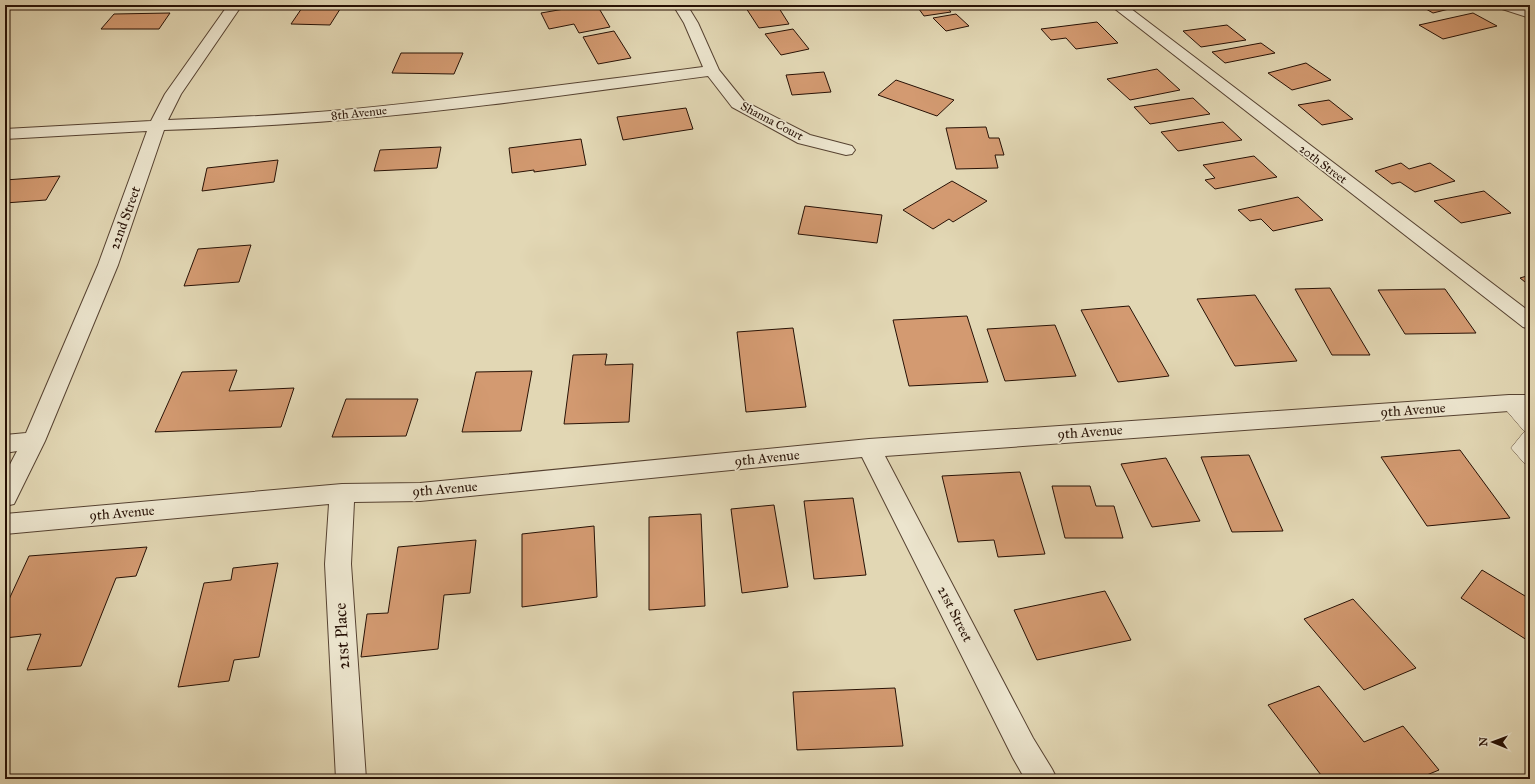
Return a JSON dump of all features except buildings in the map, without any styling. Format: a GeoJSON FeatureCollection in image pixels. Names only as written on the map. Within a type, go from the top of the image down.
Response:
{"type":"FeatureCollection","features":[{"type":"Feature","properties":{"kind":"street","name":"22nd Street"},"geometry":{"type":"LineString","coordinates":[[34,441],[108,265],[157,126],[173,94],[235,5]]}},
{"type":"Feature","properties":{"kind":"street"},"geometry":{"type":"LineString","coordinates":[[680,5],[712,71]]}},
{"type":"Feature","properties":{"kind":"street","name":"20th Street"},"geometry":{"type":"LineString","coordinates":[[1117,5],[1530,322]]}},
{"type":"Feature","properties":{"kind":"street"},"geometry":{"type":"LineString","coordinates":[[1504,5],[1530,14]]}},
{"type":"Feature","properties":{"kind":"street","name":"8th Avenue"},"geometry":{"type":"LineString","coordinates":[[5,134],[89,128],[266,121],[343,115],[473,101],[712,71]]}},
{"type":"Feature","properties":{"kind":"street","name":"Shanna Court"},"geometry":{"type":"LineString","coordinates":[[712,71],[738,104],[804,138],[846,150]]}},
{"type":"Feature","properties":{"kind":"street","name":"9th Avenue"},"geometry":{"type":"LineString","coordinates":[[5,524],[342,493],[420,492],[869,448],[1519,403]]}},
{"type":"Feature","properties":{"kind":"street"},"geometry":{"type":"LineString","coordinates":[[5,444],[34,441]]}},
{"type":"Feature","properties":{"kind":"street"},"geometry":{"type":"LineString","coordinates":[[5,496],[34,441]]}},
{"type":"Feature","properties":{"kind":"street","name":"21st Street"},"geometry":{"type":"LineString","coordinates":[[869,448],[1023,748],[1042,779]]}},
{"type":"Feature","properties":{"kind":"street","name":"21st Place"},"geometry":{"type":"LineString","coordinates":[[342,493],[338,564],[351,779]]}},
{"type":"Feature","properties":{"kind":"lane"},"geometry":{"type":"LineString","coordinates":[[1519,403],[1530,426]]}},
{"type":"Feature","properties":{"kind":"lane"},"geometry":{"type":"LineString","coordinates":[[1530,437],[1520,448],[1530,458]]}}]}
